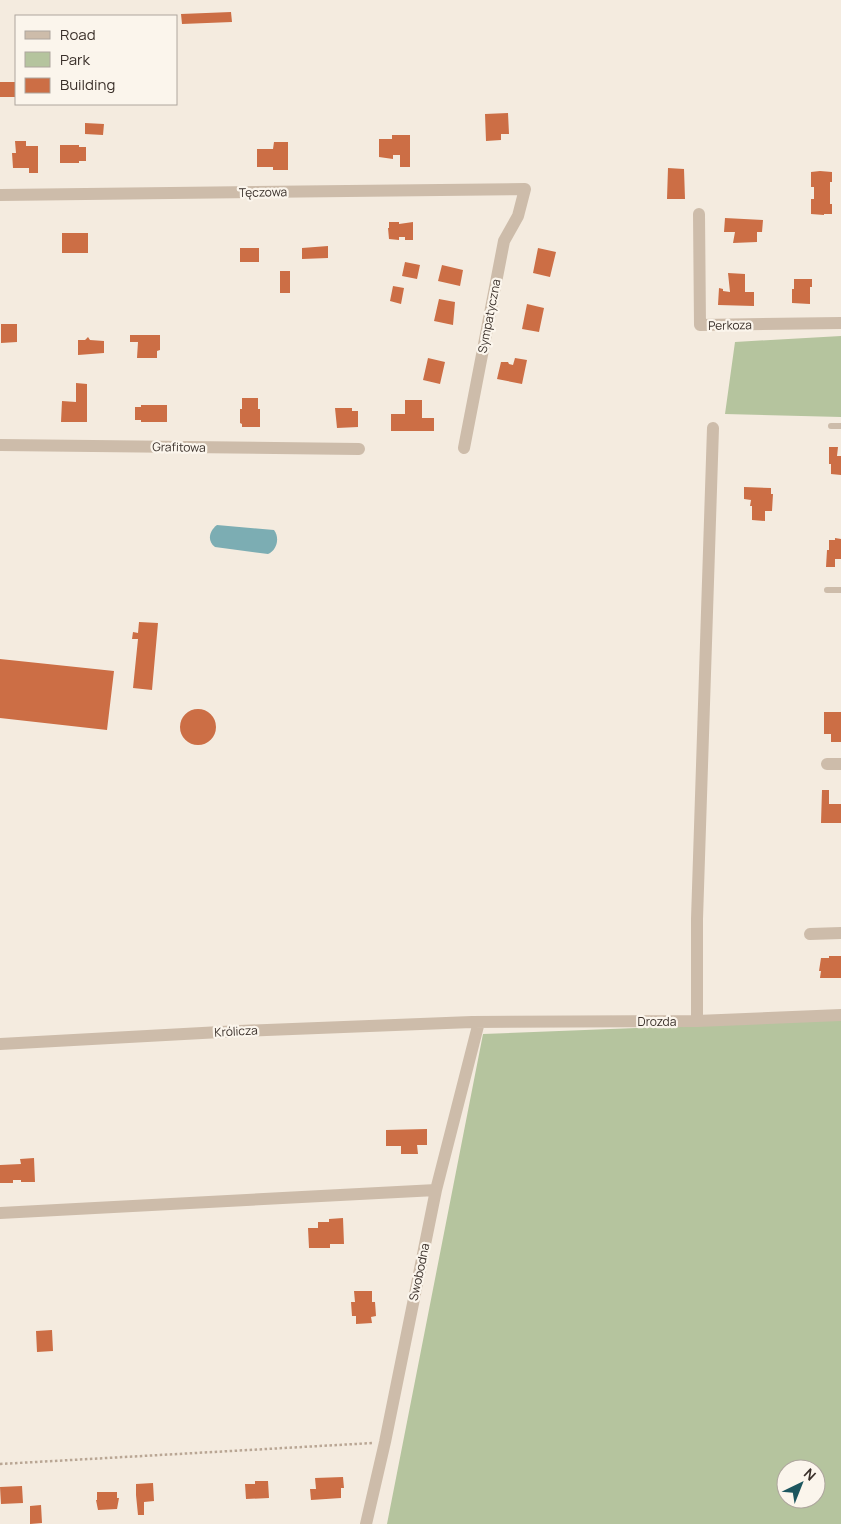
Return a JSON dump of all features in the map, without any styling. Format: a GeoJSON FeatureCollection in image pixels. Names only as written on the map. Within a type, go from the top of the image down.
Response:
{"type":"FeatureCollection","features":[{"type":"Feature","properties":{"kind":"street","name":"Tęczowa"},"geometry":{"type":"LineString","coordinates":[[0,195],[525,189]]}},
{"type":"Feature","properties":{"kind":"street","name":"Sympatyczna"},"geometry":{"type":"LineString","coordinates":[[464,448],[504,241],[518,216],[525,189]]}},
{"type":"Feature","properties":{"kind":"street","name":"Perkoza"},"geometry":{"type":"LineString","coordinates":[[699,214],[700,325],[841,323]]}},
{"type":"Feature","properties":{"kind":"street"},"geometry":{"type":"LineString","coordinates":[[697,1021],[697,919],[713,428]]}},
{"type":"Feature","properties":{"kind":"street","name":"Grafitowa"},"geometry":{"type":"LineString","coordinates":[[0,445],[359,449]]}},
{"type":"Feature","properties":{"kind":"street"},"geometry":{"type":"LineString","coordinates":[[827,764],[841,764]]}},
{"type":"Feature","properties":{"kind":"street"},"geometry":{"type":"LineString","coordinates":[[810,934],[841,933]]}},
{"type":"Feature","properties":{"kind":"street","name":"Drozda"},"geometry":{"type":"LineString","coordinates":[[476,1022],[697,1021],[841,1015]]}},
{"type":"Feature","properties":{"kind":"street","name":"Królicza"},"geometry":{"type":"LineString","coordinates":[[0,1044],[239,1031],[476,1022]]}},
{"type":"Feature","properties":{"kind":"street","name":"Swobodna"},"geometry":{"type":"LineString","coordinates":[[366,1524],[385,1442],[436,1190],[476,1022]]}},
{"type":"Feature","properties":{"kind":"street"},"geometry":{"type":"LineString","coordinates":[[0,1213],[436,1190]]}},
{"type":"Feature","properties":{"kind":"lane"},"geometry":{"type":"LineString","coordinates":[[831,426],[841,426]]}},
{"type":"Feature","properties":{"kind":"lane"},"geometry":{"type":"LineString","coordinates":[[826,590],[841,590]]}},
{"type":"Feature","properties":{"kind":"path"},"geometry":{"type":"LineString","coordinates":[[0,1464],[385,1442]]}},
{"type":"Feature","properties":{"kind":"green space"},"geometry":{"type":"Polygon","coordinates":[[[841,336],[841,417],[725,414],[735,342],[841,336]]]}},
{"type":"Feature","properties":{"kind":"green space"},"geometry":{"type":"Polygon","coordinates":[[[841,1020],[841,1524],[387,1524],[483,1034],[841,1020]]]}},
{"type":"Feature","properties":{"kind":"water"},"geometry":{"type":"Polygon","coordinates":[[[217,525],[274,530],[277,544],[274,550],[268,554],[215,547],[212,545],[210,536],[212,530],[217,525]]]}},
{"type":"Feature","properties":{"kind":"building"},"geometry":{"type":"Polygon","coordinates":[[[231,12],[232,22],[182,24],[181,14],[231,12]]]}},
{"type":"Feature","properties":{"kind":"building"},"geometry":{"type":"Polygon","coordinates":[[[0,82],[15,82],[15,97],[0,97],[0,82]]]}},
{"type":"Feature","properties":{"kind":"building"},"geometry":{"type":"Polygon","coordinates":[[[508,113],[509,134],[501,134],[501,140],[486,141],[485,114],[508,113]]]}},
{"type":"Feature","properties":{"kind":"building"},"geometry":{"type":"Polygon","coordinates":[[[85,123],[104,124],[103,135],[85,134],[85,123]]]}},
{"type":"Feature","properties":{"kind":"building"},"geometry":{"type":"Polygon","coordinates":[[[392,135],[410,135],[410,167],[400,167],[400,155],[393,155],[393,159],[379,157],[379,139],[392,139],[392,135]]]}},
{"type":"Feature","properties":{"kind":"building"},"geometry":{"type":"Polygon","coordinates":[[[15,141],[26,141],[26,146],[38,146],[38,173],[29,173],[29,168],[13,168],[12,153],[16,153],[15,141]]]}},
{"type":"Feature","properties":{"kind":"building"},"geometry":{"type":"Polygon","coordinates":[[[274,142],[288,142],[288,170],[273,170],[273,167],[257,167],[257,149],[273,149],[274,142]]]}},
{"type":"Feature","properties":{"kind":"building"},"geometry":{"type":"Polygon","coordinates":[[[60,145],[86,147],[86,161],[60,163],[60,145]]]}},
{"type":"Feature","properties":{"kind":"building"},"geometry":{"type":"Polygon","coordinates":[[[668,168],[684,169],[685,199],[667,199],[668,168]]]}},
{"type":"Feature","properties":{"kind":"building"},"geometry":{"type":"Polygon","coordinates":[[[811,172],[832,172],[830,204],[832,204],[832,214],[811,214],[811,199],[814,199],[814,187],[811,187],[811,172]]]}},
{"type":"Feature","properties":{"kind":"building"},"geometry":{"type":"Polygon","coordinates":[[[725,218],[763,220],[762,232],[757,232],[757,242],[733,243],[735,232],[724,232],[725,218]]]}},
{"type":"Feature","properties":{"kind":"building"},"geometry":{"type":"Polygon","coordinates":[[[389,222],[399,222],[399,224],[413,222],[413,240],[405,240],[405,237],[399,237],[399,240],[389,239],[389,222]]]}},
{"type":"Feature","properties":{"kind":"building"},"geometry":{"type":"Polygon","coordinates":[[[62,233],[88,233],[88,253],[62,253],[62,233]]]}},
{"type":"Feature","properties":{"kind":"building"},"geometry":{"type":"Polygon","coordinates":[[[328,246],[328,258],[302,259],[302,248],[328,246]]]}},
{"type":"Feature","properties":{"kind":"building"},"geometry":{"type":"Polygon","coordinates":[[[240,248],[259,248],[259,262],[240,262],[240,248]]]}},
{"type":"Feature","properties":{"kind":"building"},"geometry":{"type":"Polygon","coordinates":[[[538,248],[556,252],[550,277],[533,273],[538,248]]]}},
{"type":"Feature","properties":{"kind":"building"},"geometry":{"type":"Polygon","coordinates":[[[405,262],[420,265],[417,279],[402,276],[405,262]]]}},
{"type":"Feature","properties":{"kind":"building"},"geometry":{"type":"Polygon","coordinates":[[[442,265],[463,270],[460,286],[438,281],[442,265]]]}},
{"type":"Feature","properties":{"kind":"building"},"geometry":{"type":"Polygon","coordinates":[[[280,271],[290,271],[290,293],[280,293],[280,271]]]}},
{"type":"Feature","properties":{"kind":"building"},"geometry":{"type":"Polygon","coordinates":[[[728,273],[745,274],[745,292],[754,292],[754,306],[718,305],[719,288],[730,292],[728,273]]]}},
{"type":"Feature","properties":{"kind":"building"},"geometry":{"type":"Polygon","coordinates":[[[794,279],[812,279],[810,304],[792,303],[794,279]]]}},
{"type":"Feature","properties":{"kind":"building"},"geometry":{"type":"Polygon","coordinates":[[[393,286],[404,288],[401,304],[390,301],[393,286]]]}},
{"type":"Feature","properties":{"kind":"building"},"geometry":{"type":"Polygon","coordinates":[[[439,299],[455,302],[453,325],[434,321],[439,299]]]}},
{"type":"Feature","properties":{"kind":"building"},"geometry":{"type":"Polygon","coordinates":[[[527,304],[544,308],[539,332],[522,329],[527,304]]]}},
{"type":"Feature","properties":{"kind":"building"},"geometry":{"type":"Polygon","coordinates":[[[1,324],[17,324],[17,342],[1,343],[1,324]]]}},
{"type":"Feature","properties":{"kind":"building"},"geometry":{"type":"Polygon","coordinates":[[[130,335],[160,335],[160,350],[157,351],[157,358],[137,358],[138,342],[130,342],[130,335]]]}},
{"type":"Feature","properties":{"kind":"building"},"geometry":{"type":"Polygon","coordinates":[[[88,337],[90,340],[104,341],[104,353],[78,355],[78,340],[85,340],[88,337]]]}},
{"type":"Feature","properties":{"kind":"building"},"geometry":{"type":"Polygon","coordinates":[[[428,358],[445,362],[440,384],[423,380],[428,358]]]}},
{"type":"Feature","properties":{"kind":"building"},"geometry":{"type":"Polygon","coordinates":[[[515,358],[527,360],[522,384],[497,379],[501,362],[508,362],[513,365],[515,358]]]}},
{"type":"Feature","properties":{"kind":"building"},"geometry":{"type":"Polygon","coordinates":[[[76,383],[87,384],[87,422],[61,422],[62,401],[76,402],[76,383]]]}},
{"type":"Feature","properties":{"kind":"building"},"geometry":{"type":"Polygon","coordinates":[[[242,398],[258,398],[260,427],[242,427],[240,423],[240,409],[242,409],[242,398]]]}},
{"type":"Feature","properties":{"kind":"building"},"geometry":{"type":"Polygon","coordinates":[[[405,400],[422,400],[422,418],[434,418],[434,431],[391,431],[391,414],[405,414],[405,400]]]}},
{"type":"Feature","properties":{"kind":"building"},"geometry":{"type":"Polygon","coordinates":[[[141,405],[167,405],[167,422],[141,422],[141,420],[135,420],[135,407],[141,407],[141,405]]]}},
{"type":"Feature","properties":{"kind":"building"},"geometry":{"type":"Polygon","coordinates":[[[335,408],[352,408],[352,411],[358,411],[358,427],[337,428],[335,408]]]}},
{"type":"Feature","properties":{"kind":"building"},"geometry":{"type":"Polygon","coordinates":[[[829,447],[838,447],[837,456],[841,456],[841,475],[831,474],[829,447]]]}},
{"type":"Feature","properties":{"kind":"building"},"geometry":{"type":"Polygon","coordinates":[[[744,487],[771,488],[771,494],[773,494],[772,511],[765,511],[765,521],[752,520],[751,500],[744,499],[744,487]]]}},
{"type":"Feature","properties":{"kind":"building"},"geometry":{"type":"Polygon","coordinates":[[[835,538],[841,539],[841,559],[835,559],[835,567],[826,567],[829,540],[835,540],[835,538]]]}},
{"type":"Feature","properties":{"kind":"building"},"geometry":{"type":"Polygon","coordinates":[[[139,622],[158,623],[152,690],[133,688],[138,639],[132,639],[133,632],[138,633],[139,622]]]}},
{"type":"Feature","properties":{"kind":"building"},"geometry":{"type":"Polygon","coordinates":[[[0,659],[114,671],[107,730],[0,718],[0,659]]]}},
{"type":"Feature","properties":{"kind":"building"},"geometry":{"type":"Polygon","coordinates":[[[198,709],[210,715],[216,727],[210,739],[198,745],[186,739],[180,727],[186,715],[198,709]]]}},
{"type":"Feature","properties":{"kind":"building"},"geometry":{"type":"Polygon","coordinates":[[[824,712],[841,712],[841,742],[831,742],[831,734],[824,734],[824,712]]]}},
{"type":"Feature","properties":{"kind":"building"},"geometry":{"type":"Polygon","coordinates":[[[822,790],[829,790],[829,804],[841,804],[841,823],[821,823],[822,790]]]}},
{"type":"Feature","properties":{"kind":"building"},"geometry":{"type":"Polygon","coordinates":[[[829,956],[841,956],[841,978],[820,978],[821,958],[829,958],[829,956]]]}},
{"type":"Feature","properties":{"kind":"building"},"geometry":{"type":"Polygon","coordinates":[[[427,1129],[427,1145],[417,1145],[418,1154],[401,1154],[401,1146],[386,1146],[386,1130],[427,1129]]]}},
{"type":"Feature","properties":{"kind":"building"},"geometry":{"type":"Polygon","coordinates":[[[34,1158],[35,1182],[13,1180],[13,1183],[0,1183],[0,1165],[21,1164],[20,1159],[34,1158]]]}},
{"type":"Feature","properties":{"kind":"building"},"geometry":{"type":"Polygon","coordinates":[[[343,1218],[344,1244],[330,1244],[330,1248],[309,1248],[308,1228],[318,1228],[318,1222],[329,1222],[329,1219],[343,1218]]]}},
{"type":"Feature","properties":{"kind":"building"},"geometry":{"type":"Polygon","coordinates":[[[354,1291],[372,1291],[372,1302],[375,1302],[376,1316],[371,1317],[372,1323],[356,1324],[356,1316],[352,1316],[351,1302],[355,1302],[354,1291]]]}},
{"type":"Feature","properties":{"kind":"building"},"geometry":{"type":"Polygon","coordinates":[[[52,1330],[53,1351],[37,1352],[36,1331],[52,1330]]]}},
{"type":"Feature","properties":{"kind":"building"},"geometry":{"type":"Polygon","coordinates":[[[343,1477],[344,1488],[341,1488],[341,1498],[311,1500],[310,1489],[316,1489],[315,1478],[343,1477]]]}},
{"type":"Feature","properties":{"kind":"building"},"geometry":{"type":"Polygon","coordinates":[[[255,1481],[268,1481],[269,1498],[246,1499],[245,1484],[255,1484],[255,1481]]]}},
{"type":"Feature","properties":{"kind":"building"},"geometry":{"type":"Polygon","coordinates":[[[153,1483],[154,1501],[144,1502],[144,1515],[138,1515],[136,1484],[153,1483]]]}},
{"type":"Feature","properties":{"kind":"building"},"geometry":{"type":"Polygon","coordinates":[[[22,1486],[23,1503],[1,1504],[0,1487],[22,1486]]]}},
{"type":"Feature","properties":{"kind":"building"},"geometry":{"type":"Polygon","coordinates":[[[97,1492],[117,1492],[117,1498],[119,1498],[117,1509],[98,1510],[97,1492]]]}},
{"type":"Feature","properties":{"kind":"building"},"geometry":{"type":"Polygon","coordinates":[[[41,1505],[42,1523],[30,1524],[30,1506],[41,1505]]]}}]}
